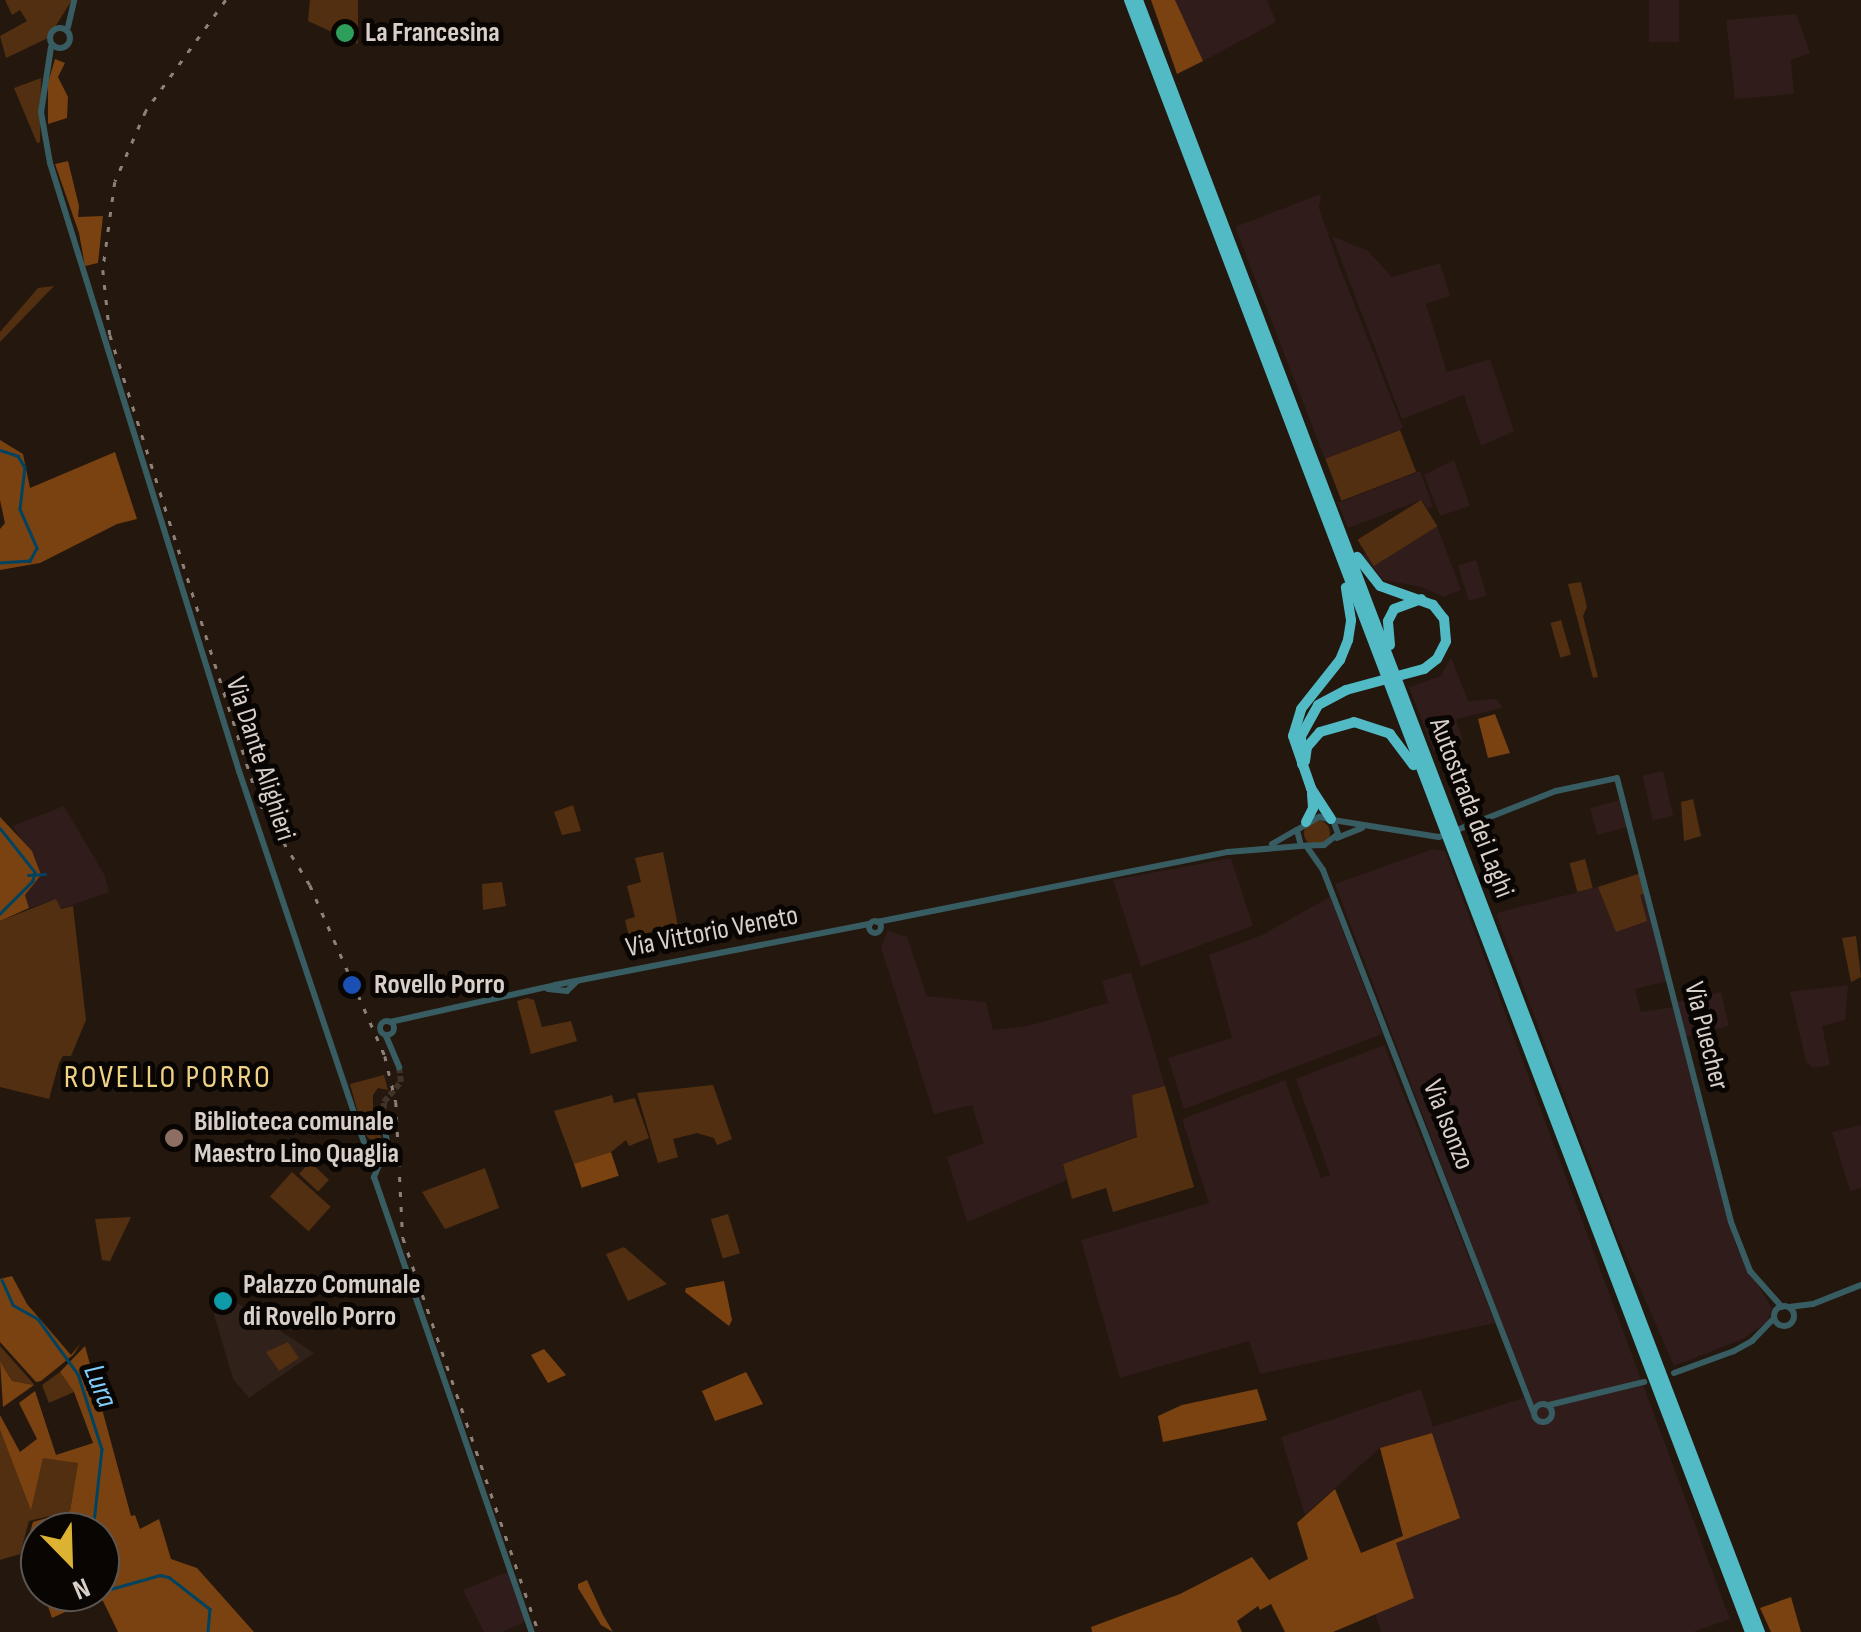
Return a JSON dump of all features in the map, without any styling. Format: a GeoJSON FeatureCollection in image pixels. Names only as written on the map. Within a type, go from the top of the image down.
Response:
{"type":"FeatureCollection","features":[{"type":"Feature","properties":{"kind":"highway","name":"Autostrada dei Laghi"},"geometry":{"type":"LineString","coordinates":[[1129,0],[1442,819]]}},
{"type":"Feature","properties":{"kind":"highway","name":"Autostrada dei Laghi"},"geometry":{"type":"LineString","coordinates":[[1138,0],[1437,783],[1442,819]]}},
{"type":"Feature","properties":{"kind":"highway"},"geometry":{"type":"LineString","coordinates":[[1291,400],[1360,566],[1380,586],[1428,600],[1444,619],[1446,641],[1437,660],[1412,673],[1336,694],[1318,706],[1301,736],[1304,768]]}},
{"type":"Feature","properties":{"kind":"highway"},"geometry":{"type":"LineString","coordinates":[[1301,826],[1313,808],[1304,768],[1294,746],[1296,722],[1305,702],[1340,660],[1351,620],[1347,590],[1306,466]]}},
{"type":"Feature","properties":{"kind":"highway"},"geometry":{"type":"LineString","coordinates":[[1428,600],[1398,605],[1389,618],[1388,634],[1437,783]]}},
{"type":"Feature","properties":{"kind":"highway"},"geometry":{"type":"LineString","coordinates":[[1304,768],[1308,747],[1320,732],[1346,723],[1370,724],[1396,739],[1408,755],[1453,847]]}},
{"type":"Feature","properties":{"kind":"highway"},"geometry":{"type":"LineString","coordinates":[[1310,788],[1332,820]]}},
{"type":"Feature","properties":{"kind":"highway","name":"Autostrada dei Laghi"},"geometry":{"type":"LineString","coordinates":[[1453,847],[1750,1632]]}},
{"type":"Feature","properties":{"kind":"highway","name":"Autostrada dei Laghi"},"geometry":{"type":"LineString","coordinates":[[1453,847],[1760,1632]]}},
{"type":"Feature","properties":{"kind":"street"},"geometry":{"type":"LineString","coordinates":[[46,66],[70,35],[64,28],[73,4]]}},
{"type":"Feature","properties":{"kind":"street","name":"Via Dante Alighieri"},"geometry":{"type":"LineString","coordinates":[[64,28],[51,47],[46,66],[42,112],[45,138],[120,398],[359,1132],[375,1157]]}},
{"type":"Feature","properties":{"kind":"street"},"geometry":{"type":"LineString","coordinates":[[51,47],[60,49]]}},
{"type":"Feature","properties":{"kind":"street","name":"Via Puecher"},"geometry":{"type":"LineString","coordinates":[[1365,827],[1439,837],[1551,792],[1617,778],[1731,1222],[1743,1258],[1768,1297],[1780,1326]]}},
{"type":"Feature","properties":{"kind":"street"},"geometry":{"type":"LineString","coordinates":[[1270,845],[1301,826],[1332,820],[1365,827]]}},
{"type":"Feature","properties":{"kind":"street"},"geometry":{"type":"LineString","coordinates":[[1323,870],[1324,854],[1339,830],[1332,820]]}},
{"type":"Feature","properties":{"kind":"street"},"geometry":{"type":"LineString","coordinates":[[1301,826],[1304,847]]}},
{"type":"Feature","properties":{"kind":"street"},"geometry":{"type":"LineString","coordinates":[[1270,845],[1304,847],[1333,841],[1365,827]]}},
{"type":"Feature","properties":{"kind":"street","name":"Via Vittorio Veneto"},"geometry":{"type":"LineString","coordinates":[[400,1067],[390,1029],[402,1019],[554,988],[562,980],[572,984],[1270,845]]}},
{"type":"Feature","properties":{"kind":"street","name":"Via Isonzo"},"geometry":{"type":"LineString","coordinates":[[1304,847],[1323,870],[1534,1412]]}},
{"type":"Feature","properties":{"kind":"street"},"geometry":{"type":"LineString","coordinates":[[383,1118],[387,1144],[375,1157],[374,1177],[532,1632]]}},
{"type":"Feature","properties":{"kind":"street"},"geometry":{"type":"LineString","coordinates":[[1674,1373],[1734,1351],[1763,1331],[1789,1325],[1813,1304],[1861,1285]]}},
{"type":"Feature","properties":{"kind":"street","name":"Via Puecher"},"geometry":{"type":"LineString","coordinates":[[1768,1297],[1786,1307]]}},
{"type":"Feature","properties":{"kind":"street"},"geometry":{"type":"LineString","coordinates":[[1763,1331],[1786,1307],[1813,1304]]}},
{"type":"Feature","properties":{"kind":"street"},"geometry":{"type":"LineString","coordinates":[[1786,1307],[1794,1318]]}},
{"type":"Feature","properties":{"kind":"street"},"geometry":{"type":"LineString","coordinates":[[1547,1408],[1540,1422],[1534,1412],[1547,1408],[1564,1405],[1644,1382]]}},
{"type":"Feature","properties":{"kind":"street"},"geometry":{"type":"LineString","coordinates":[[1527,1399],[1547,1408]]}},
{"type":"Feature","properties":{"kind":"shaded area"},"geometry":{"type":"Polygon","coordinates":[[[5,0],[72,0],[48,38],[6,58],[0,36],[27,21],[20,10],[12,15],[5,0]]]}},
{"type":"Feature","properties":{"kind":"shaded area","name":"La Francesina"},"geometry":{"type":"Polygon","coordinates":[[[310,0],[358,0],[358,44],[308,21],[310,0]]]}},
{"type":"Feature","properties":{"kind":"shaded area"},"geometry":{"type":"Polygon","coordinates":[[[1151,0],[1175,0],[1203,61],[1177,74],[1151,0]]]}},
{"type":"Feature","properties":{"kind":"shaded area"},"geometry":{"type":"Polygon","coordinates":[[[1175,0],[1267,0],[1276,22],[1203,61],[1175,0]]]}},
{"type":"Feature","properties":{"kind":"shaded area"},"geometry":{"type":"Polygon","coordinates":[[[1649,0],[1679,0],[1679,42],[1649,42],[1649,0]]]}},
{"type":"Feature","properties":{"kind":"shaded area"},"geometry":{"type":"Polygon","coordinates":[[[1796,14],[1810,53],[1791,60],[1794,94],[1735,99],[1726,20],[1796,14]]]}},
{"type":"Feature","properties":{"kind":"shaded area"},"geometry":{"type":"Polygon","coordinates":[[[55,59],[65,63],[58,77],[68,97],[67,118],[48,124],[48,83],[55,59]]]}},
{"type":"Feature","properties":{"kind":"shaded area"},"geometry":{"type":"Polygon","coordinates":[[[41,78],[40,142],[37,143],[14,88],[41,78]]]}},
{"type":"Feature","properties":{"kind":"shaded area"},"geometry":{"type":"Polygon","coordinates":[[[68,161],[78,217],[103,216],[98,263],[85,266],[79,233],[55,164],[68,161]]]}},
{"type":"Feature","properties":{"kind":"shaded area"},"geometry":{"type":"Polygon","coordinates":[[[1321,194],[1319,208],[1340,268],[1403,428],[1325,459],[1235,227],[1321,194]]]}},
{"type":"Feature","properties":{"kind":"shaded area"},"geometry":{"type":"Polygon","coordinates":[[[1332,236],[1368,251],[1392,277],[1440,263],[1450,296],[1426,304],[1447,372],[1490,359],[1514,431],[1481,446],[1464,395],[1402,419],[1332,236]]]}},
{"type":"Feature","properties":{"kind":"shaded area"},"geometry":{"type":"Polygon","coordinates":[[[54,286],[0,342],[0,332],[38,288],[54,286]]]}},
{"type":"Feature","properties":{"kind":"shaded area"},"geometry":{"type":"Polygon","coordinates":[[[1400,430],[1416,472],[1341,501],[1325,459],[1400,430]]]}},
{"type":"Feature","properties":{"kind":"shaded area"},"geometry":{"type":"Polygon","coordinates":[[[0,440],[23,454],[30,488],[115,452],[137,519],[117,524],[40,563],[0,570],[0,529],[5,523],[0,500],[0,440]]]}},
{"type":"Feature","properties":{"kind":"shaded area"},"geometry":{"type":"Polygon","coordinates":[[[1454,460],[1470,506],[1440,516],[1424,475],[1454,460]]]}},
{"type":"Feature","properties":{"kind":"shaded area"},"geometry":{"type":"Polygon","coordinates":[[[1420,471],[1433,507],[1428,509],[1421,500],[1348,528],[1338,503],[1420,471]]]}},
{"type":"Feature","properties":{"kind":"shaded area"},"geometry":{"type":"Polygon","coordinates":[[[1421,500],[1437,526],[1374,566],[1357,540],[1421,500]]]}},
{"type":"Feature","properties":{"kind":"shaded area"},"geometry":{"type":"Polygon","coordinates":[[[1437,526],[1461,590],[1443,597],[1422,587],[1383,580],[1362,555],[1437,526]]]}},
{"type":"Feature","properties":{"kind":"shaded area"},"geometry":{"type":"Polygon","coordinates":[[[1476,560],[1487,595],[1469,601],[1458,566],[1476,560]]]}},
{"type":"Feature","properties":{"kind":"shaded area"},"geometry":{"type":"Polygon","coordinates":[[[1581,582],[1587,607],[1583,616],[1598,677],[1593,678],[1568,584],[1581,582]]]}},
{"type":"Feature","properties":{"kind":"shaded area"},"geometry":{"type":"Polygon","coordinates":[[[1561,620],[1571,655],[1560,658],[1550,623],[1561,620]]]}},
{"type":"Feature","properties":{"kind":"shaded area"},"geometry":{"type":"Polygon","coordinates":[[[1451,657],[1468,701],[1496,699],[1503,708],[1456,719],[1463,741],[1434,752],[1409,687],[1441,676],[1451,657]]]}},
{"type":"Feature","properties":{"kind":"shaded area"},"geometry":{"type":"Polygon","coordinates":[[[1495,714],[1510,753],[1488,758],[1478,719],[1495,714]]]}},
{"type":"Feature","properties":{"kind":"shaded area"},"geometry":{"type":"Polygon","coordinates":[[[1663,771],[1673,816],[1653,821],[1643,776],[1663,771]]]}},
{"type":"Feature","properties":{"kind":"shaded area"},"geometry":{"type":"Polygon","coordinates":[[[1693,799],[1701,836],[1684,841],[1681,802],[1693,799]]]}},
{"type":"Feature","properties":{"kind":"shaded area"},"geometry":{"type":"Polygon","coordinates":[[[1620,800],[1627,827],[1597,835],[1590,808],[1620,800]]]}},
{"type":"Feature","properties":{"kind":"shaded area"},"geometry":{"type":"Polygon","coordinates":[[[573,805],[581,831],[562,835],[554,812],[573,805]]]}},
{"type":"Feature","properties":{"kind":"shaded area"},"geometry":{"type":"Polygon","coordinates":[[[64,806],[105,876],[109,892],[61,909],[55,900],[29,908],[25,895],[41,875],[13,826],[64,806]]]}},
{"type":"Feature","properties":{"kind":"shaded area"},"geometry":{"type":"Polygon","coordinates":[[[0,817],[32,851],[41,875],[25,895],[29,908],[0,921],[0,817]]]}},
{"type":"Feature","properties":{"kind":"shaded area"},"geometry":{"type":"Polygon","coordinates":[[[1317,820],[1326,824],[1330,833],[1326,842],[1317,846],[1308,842],[1304,833],[1308,824],[1317,820]]]}},
{"type":"Feature","properties":{"kind":"shaded area"},"geometry":{"type":"Polygon","coordinates":[[[1433,849],[1445,851],[1730,1619],[1693,1632],[1381,1632],[1375,1613],[1414,1598],[1396,1543],[1460,1517],[1431,1433],[1380,1448],[1305,1515],[1281,1437],[1421,1389],[1433,1427],[1529,1396],[1335,884],[1433,849]]]}},
{"type":"Feature","properties":{"kind":"shaded area"},"geometry":{"type":"Polygon","coordinates":[[[663,852],[678,926],[629,937],[625,920],[635,917],[627,886],[641,882],[635,858],[663,852]]]}},
{"type":"Feature","properties":{"kind":"shaded area"},"geometry":{"type":"Polygon","coordinates":[[[1231,858],[1253,926],[1141,967],[1113,880],[1231,858]]]}},
{"type":"Feature","properties":{"kind":"shaded area"},"geometry":{"type":"Polygon","coordinates":[[[1585,859],[1593,888],[1577,892],[1570,863],[1585,859]]]}},
{"type":"Feature","properties":{"kind":"shaded area"},"geometry":{"type":"Polygon","coordinates":[[[1641,873],[1646,893],[1640,895],[1647,921],[1616,932],[1598,887],[1641,873]]]}},
{"type":"Feature","properties":{"kind":"shaded area"},"geometry":{"type":"Polygon","coordinates":[[[502,882],[506,906],[483,910],[482,884],[502,882]]]}},
{"type":"Feature","properties":{"kind":"shaded area"},"geometry":{"type":"Polygon","coordinates":[[[1598,887],[1616,931],[1640,894],[1646,893],[1668,981],[1635,989],[1641,1012],[1673,1007],[1736,1246],[1772,1309],[1767,1322],[1743,1339],[1674,1366],[1616,1233],[1497,917],[1497,913],[1598,887]]]}},
{"type":"Feature","properties":{"kind":"shaded area"},"geometry":{"type":"Polygon","coordinates":[[[1330,897],[1382,1034],[1184,1109],[1168,1058],[1232,1038],[1209,955],[1262,935],[1330,897]]]}},
{"type":"Feature","properties":{"kind":"shaded area"},"geometry":{"type":"Polygon","coordinates":[[[56,899],[61,909],[73,906],[86,1020],[71,1056],[63,1056],[59,1063],[49,1099],[0,1087],[0,921],[56,899]]]}},
{"type":"Feature","properties":{"kind":"shaded area"},"geometry":{"type":"Polygon","coordinates":[[[888,930],[907,937],[927,996],[986,1002],[993,1030],[1028,1026],[1108,1003],[1102,981],[1131,972],[1165,1086],[1133,1095],[1137,1136],[1063,1164],[1067,1180],[967,1222],[947,1157],[984,1143],[972,1105],[934,1114],[881,948],[888,930]]]}},
{"type":"Feature","properties":{"kind":"shaded area"},"geometry":{"type":"Polygon","coordinates":[[[1856,936],[1861,977],[1851,982],[1842,938],[1856,936]]]}},
{"type":"Feature","properties":{"kind":"shaded area"},"geometry":{"type":"Polygon","coordinates":[[[1848,985],[1845,1020],[1822,1026],[1830,1065],[1812,1068],[1806,1061],[1790,992],[1848,985]]]}},
{"type":"Feature","properties":{"kind":"shaded area"},"geometry":{"type":"Polygon","coordinates":[[[1721,992],[1729,1026],[1683,1037],[1675,1003],[1721,992]]]}},
{"type":"Feature","properties":{"kind":"shaded area"},"geometry":{"type":"Polygon","coordinates":[[[534,1000],[542,1027],[571,1021],[577,1041],[531,1054],[517,1001],[534,1000]]]}},
{"type":"Feature","properties":{"kind":"shaded area"},"geometry":{"type":"Polygon","coordinates":[[[1384,1045],[1495,1323],[1260,1374],[1249,1341],[1120,1378],[1081,1240],[1209,1203],[1182,1119],[1285,1080],[1321,1178],[1330,1175],[1296,1079],[1384,1045]]]}},
{"type":"Feature","properties":{"kind":"shaded area"},"geometry":{"type":"Polygon","coordinates":[[[384,1075],[388,1090],[378,1088],[373,1095],[373,1116],[383,1141],[377,1148],[363,1131],[350,1084],[384,1075]]]}},
{"type":"Feature","properties":{"kind":"shaded area"},"geometry":{"type":"Polygon","coordinates":[[[713,1085],[732,1139],[717,1145],[714,1138],[697,1133],[673,1139],[678,1157],[658,1163],[637,1093],[713,1085]]]}},
{"type":"Feature","properties":{"kind":"shaded area"},"geometry":{"type":"Polygon","coordinates":[[[1165,1086],[1194,1187],[1113,1212],[1106,1188],[1072,1199],[1063,1164],[1137,1137],[1132,1095],[1165,1086]]]}},
{"type":"Feature","properties":{"kind":"shaded area"},"geometry":{"type":"Polygon","coordinates":[[[612,1095],[614,1103],[635,1098],[649,1138],[629,1146],[626,1140],[611,1152],[574,1165],[554,1111],[612,1095]]]}},
{"type":"Feature","properties":{"kind":"shaded area"},"geometry":{"type":"Polygon","coordinates":[[[1861,1125],[1861,1188],[1850,1191],[1832,1132],[1861,1125]]]}},
{"type":"Feature","properties":{"kind":"shaded area"},"geometry":{"type":"Polygon","coordinates":[[[611,1152],[619,1176],[582,1188],[574,1164],[611,1152]]]}},
{"type":"Feature","properties":{"kind":"shaded area"},"geometry":{"type":"Polygon","coordinates":[[[310,1162],[329,1180],[318,1191],[299,1174],[310,1162]]]}},
{"type":"Feature","properties":{"kind":"shaded area"},"geometry":{"type":"Polygon","coordinates":[[[485,1168],[499,1208],[445,1229],[422,1192],[485,1168]]]}},
{"type":"Feature","properties":{"kind":"shaded area"},"geometry":{"type":"Polygon","coordinates":[[[292,1172],[331,1207],[309,1231],[270,1197],[292,1172]]]}},
{"type":"Feature","properties":{"kind":"shaded area"},"geometry":{"type":"Polygon","coordinates":[[[728,1214],[740,1253],[723,1258],[711,1219],[728,1214]]]}},
{"type":"Feature","properties":{"kind":"shaded area"},"geometry":{"type":"Polygon","coordinates":[[[131,1217],[110,1261],[102,1260],[95,1219],[131,1217]]]}},
{"type":"Feature","properties":{"kind":"shaded area"},"geometry":{"type":"Polygon","coordinates":[[[624,1247],[667,1284],[628,1301],[606,1254],[624,1247]]]}},
{"type":"Feature","properties":{"kind":"shaded area"},"geometry":{"type":"Polygon","coordinates":[[[12,1276],[27,1304],[71,1355],[81,1343],[73,1355],[41,1381],[36,1382],[0,1342],[0,1279],[12,1276]]]}},
{"type":"Feature","properties":{"kind":"shaded area"},"geometry":{"type":"Polygon","coordinates":[[[724,1281],[732,1320],[729,1326],[685,1292],[686,1288],[724,1281]]]}},
{"type":"Feature","properties":{"kind":"shaded area"},"geometry":{"type":"Polygon","coordinates":[[[233,1300],[314,1353],[249,1398],[233,1379],[214,1314],[233,1300]]]}},
{"type":"Feature","properties":{"kind":"shaded area"},"geometry":{"type":"Polygon","coordinates":[[[288,1342],[299,1358],[279,1371],[266,1352],[288,1342]]]}},
{"type":"Feature","properties":{"kind":"shaded area"},"geometry":{"type":"Polygon","coordinates":[[[0,1346],[34,1385],[12,1381],[0,1361],[0,1346]]]}},
{"type":"Feature","properties":{"kind":"shaded area"},"geometry":{"type":"Polygon","coordinates":[[[85,1346],[131,1516],[135,1515],[140,1529],[159,1519],[171,1559],[197,1568],[254,1632],[118,1632],[108,1612],[120,1612],[120,1512],[67,1512],[70,1511],[78,1463],[43,1458],[31,1510],[0,1430],[0,1415],[20,1452],[37,1439],[19,1403],[35,1391],[56,1455],[93,1443],[74,1392],[60,1372],[85,1346]]]}},
{"type":"Feature","properties":{"kind":"shaded area"},"geometry":{"type":"Polygon","coordinates":[[[544,1349],[566,1375],[548,1383],[531,1355],[544,1349]]]}},
{"type":"Feature","properties":{"kind":"shaded area"},"geometry":{"type":"Polygon","coordinates":[[[0,1361],[12,1381],[34,1385],[3,1407],[0,1361]]]}},
{"type":"Feature","properties":{"kind":"shaded area"},"geometry":{"type":"Polygon","coordinates":[[[60,1372],[74,1392],[49,1403],[42,1385],[60,1372]]]}},
{"type":"Feature","properties":{"kind":"shaded area"},"geometry":{"type":"Polygon","coordinates":[[[746,1372],[763,1404],[715,1421],[702,1391],[746,1372]]]}},
{"type":"Feature","properties":{"kind":"shaded area"},"geometry":{"type":"Polygon","coordinates":[[[1257,1389],[1267,1420],[1163,1442],[1158,1416],[1182,1405],[1257,1389]]]}},
{"type":"Feature","properties":{"kind":"shaded area"},"geometry":{"type":"Polygon","coordinates":[[[0,1430],[31,1508],[43,1457],[78,1463],[70,1511],[20,1512],[20,1554],[0,1560],[0,1430]]]}},
{"type":"Feature","properties":{"kind":"shaded area"},"geometry":{"type":"Polygon","coordinates":[[[1432,1433],[1460,1518],[1396,1543],[1414,1598],[1333,1632],[1285,1632],[1271,1604],[1260,1610],[1258,1606],[1237,1621],[1242,1632],[1092,1632],[1091,1627],[1180,1594],[1252,1557],[1269,1580],[1308,1559],[1297,1523],[1335,1489],[1361,1553],[1403,1536],[1380,1448],[1432,1433]]]}},
{"type":"Feature","properties":{"kind":"shaded area"},"geometry":{"type":"Polygon","coordinates":[[[510,1571],[527,1621],[502,1632],[484,1632],[463,1590],[510,1571]]]}},
{"type":"Feature","properties":{"kind":"shaded area"},"geometry":{"type":"Polygon","coordinates":[[[587,1580],[613,1632],[601,1625],[578,1588],[587,1580]]]}},
{"type":"Feature","properties":{"kind":"shaded area"},"geometry":{"type":"Polygon","coordinates":[[[1791,1597],[1801,1632],[1771,1632],[1760,1608],[1791,1597]]]}},
{"type":"Feature","properties":{"kind":"waterway","name":"Lura"},"geometry":{"type":"LineString","coordinates":[[0,450],[18,456],[25,467],[20,509],[37,548],[30,561],[0,563]]}},
{"type":"Feature","properties":{"kind":"waterway","name":"Lura"},"geometry":{"type":"LineString","coordinates":[[0,828],[35,872],[33,881],[0,914]]}},
{"type":"Feature","properties":{"kind":"waterway","name":"Lura"},"geometry":{"type":"LineString","coordinates":[[28,875],[45,874]]}},
{"type":"Feature","properties":{"kind":"waterway","name":"Lura"},"geometry":{"type":"LineString","coordinates":[[2,1280],[13,1305],[38,1319],[78,1374],[102,1449],[95,1512]]}},
{"type":"Feature","properties":{"kind":"waterway","name":"Lura"},"geometry":{"type":"LineString","coordinates":[[120,1586],[160,1575],[169,1577],[210,1609],[208,1632]]}},
{"type":"Feature","properties":{"kind":"tunnel"},"geometry":{"type":"LineString","coordinates":[[383,1118],[384,1102],[401,1082],[399,1067]]}},
{"type":"Feature","properties":{"kind":"railway"},"geometry":{"type":"LineString","coordinates":[[226,0],[146,111],[115,182],[103,270],[110,335],[260,804],[310,885],[385,1056],[396,1102],[403,1238],[539,1632]]}},
{"type":"Feature","properties":{"kind":"place","name":"La Francesina"},"geometry":{"type":"Point","coordinates":[345,33]}},
{"type":"Feature","properties":{"kind":"place","name":"Rovello Porro"},"geometry":{"type":"Point","coordinates":[352,985]}},
{"type":"Feature","properties":{"kind":"place","name":"Biblioteca comunale Maestro Lino Quaglia"},"geometry":{"type":"Point","coordinates":[174,1138]}},
{"type":"Feature","properties":{"kind":"place","name":"Palazzo Comunale di Rovello Porro"},"geometry":{"type":"Point","coordinates":[223,1301]}},
{"type":"Feature","properties":{"kind":"district","name":"ROVELLO PORRO"},"geometry":{"type":"Point","coordinates":[168,1078]}}]}
